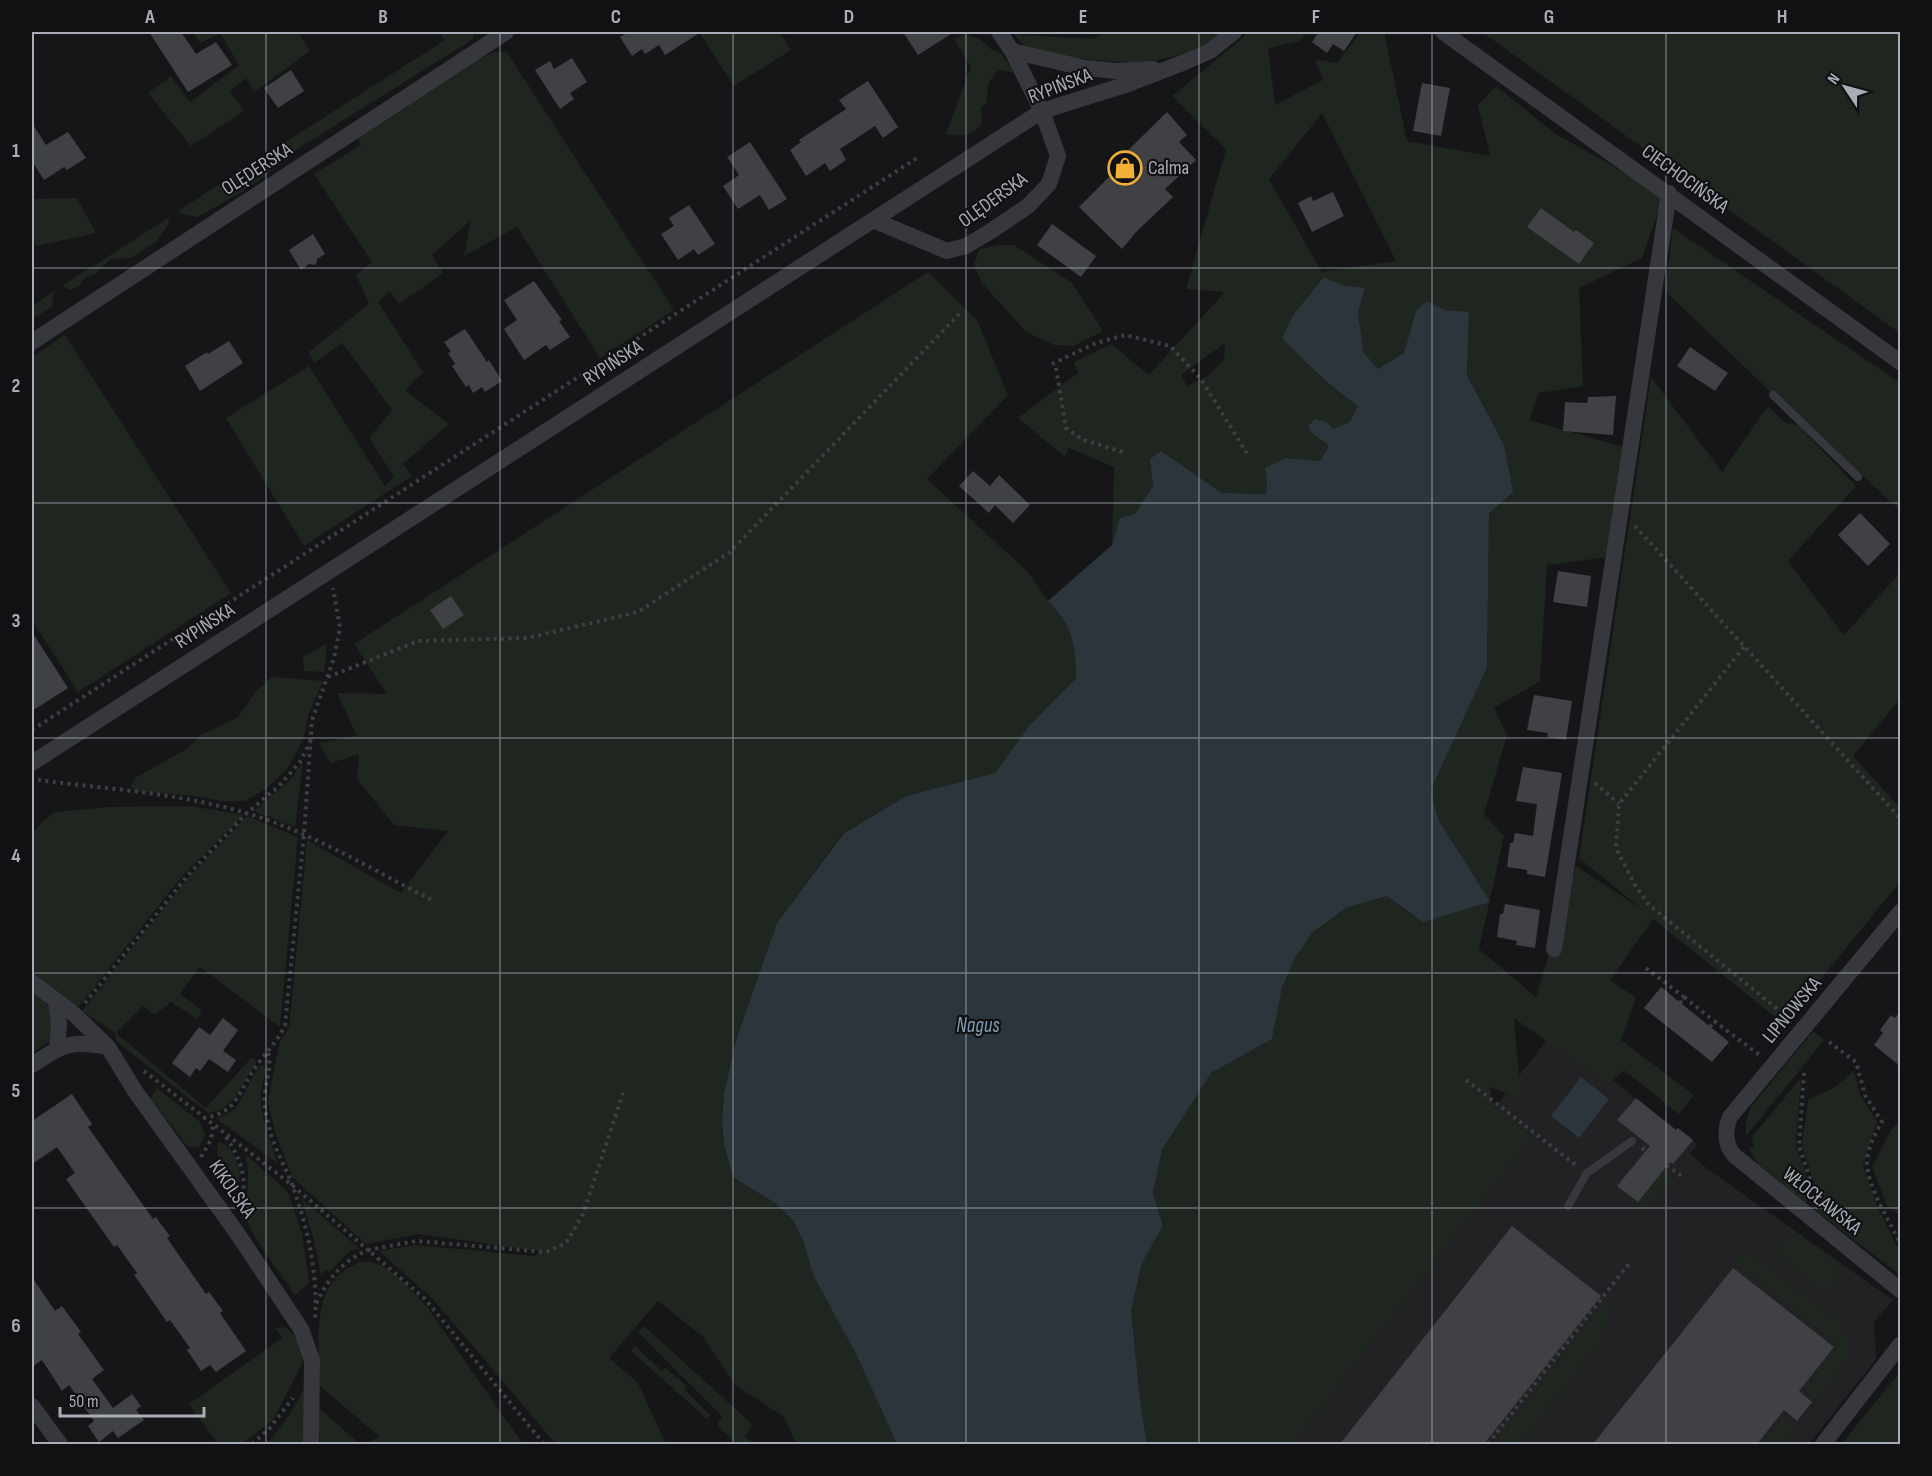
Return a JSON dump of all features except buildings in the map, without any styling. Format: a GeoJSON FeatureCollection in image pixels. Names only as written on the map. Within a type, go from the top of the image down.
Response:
{"type":"FeatureCollection","features":[{"type":"Feature","properties":{"kind":"street","name":"OLĘDERSKA"},"geometry":{"type":"LineString","coordinates":[[32,342],[506,32]]}},
{"type":"Feature","properties":{"kind":"street","name":"OLĘDERSKA"},"geometry":{"type":"LineString","coordinates":[[873,220],[948,251],[966,246],[991,231],[1028,206],[1049,184],[1058,156],[1042,111],[1012,51],[999,32]]}},
{"type":"Feature","properties":{"kind":"street","name":"RYPIŃSKA"},"geometry":{"type":"LineString","coordinates":[[32,763],[1042,111],[1128,84],[1210,51],[1234,32]]}},
{"type":"Feature","properties":{"kind":"street","name":"CIECHOCIŃSKA"},"geometry":{"type":"LineString","coordinates":[[1443,32],[1900,362]]}},
{"type":"Feature","properties":{"kind":"street"},"geometry":{"type":"LineString","coordinates":[[1012,51],[1085,68],[1116,71],[1165,69]]}},
{"type":"Feature","properties":{"kind":"street"},"geometry":{"type":"LineString","coordinates":[[1554,949],[1669,193]]}},
{"type":"Feature","properties":{"kind":"street","name":"LIPNOWSKA"},"geometry":{"type":"LineString","coordinates":[[1726,1138],[1730,1117],[1900,912]]}},
{"type":"Feature","properties":{"kind":"street","name":"KIKOLSKA"},"geometry":{"type":"LineString","coordinates":[[32,982],[75,1015],[108,1047],[135,1091],[237,1233],[301,1329],[312,1366]]}},
{"type":"Feature","properties":{"kind":"street"},"geometry":{"type":"LineString","coordinates":[[56,1001],[59,1025],[57,1048]]}},
{"type":"Feature","properties":{"kind":"street"},"geometry":{"type":"LineString","coordinates":[[32,1065],[57,1048],[73,1043],[108,1047]]}},
{"type":"Feature","properties":{"kind":"street","name":"WŁOCŁAWSKA"},"geometry":{"type":"LineString","coordinates":[[1726,1138],[1735,1156],[1900,1290]]}},
{"type":"Feature","properties":{"kind":"street"},"geometry":{"type":"LineString","coordinates":[[1823,1444],[1900,1345]]}},
{"type":"Feature","properties":{"kind":"street"},"geometry":{"type":"LineString","coordinates":[[311,1444],[312,1366]]}},
{"type":"Feature","properties":{"kind":"street"},"geometry":{"type":"LineString","coordinates":[[32,1406],[60,1444]]}},
{"type":"Feature","properties":{"kind":"lane"},"geometry":{"type":"LineString","coordinates":[[1773,395],[1858,477]]}},
{"type":"Feature","properties":{"kind":"lane"},"geometry":{"type":"LineString","coordinates":[[1568,1206],[1587,1173],[1632,1141]]}},
{"type":"Feature","properties":{"kind":"path"},"geometry":{"type":"LineString","coordinates":[[32,730],[917,158]]}},
{"type":"Feature","properties":{"kind":"path"},"geometry":{"type":"LineString","coordinates":[[328,677],[418,641],[527,638],[638,612],[730,552],[962,311]]}},
{"type":"Feature","properties":{"kind":"path"},"geometry":{"type":"LineString","coordinates":[[1123,452],[1083,440],[1066,428],[1054,366],[1096,343],[1125,335],[1170,346],[1201,379],[1249,457]]}},
{"type":"Feature","properties":{"kind":"path"},"geometry":{"type":"LineString","coordinates":[[1621,510],[1900,819]]}},
{"type":"Feature","properties":{"kind":"path"},"geometry":{"type":"LineString","coordinates":[[203,1118],[217,1115],[230,1107],[243,1091],[254,1069],[268,1052],[285,1024],[304,834],[312,720],[328,677],[340,627],[329,571]]}},
{"type":"Feature","properties":{"kind":"path"},"geometry":{"type":"LineString","coordinates":[[1744,647],[1619,804],[1617,848],[1635,885],[1649,905],[1796,1025]]}},
{"type":"Feature","properties":{"kind":"path"},"geometry":{"type":"LineString","coordinates":[[75,1015],[188,875],[247,813],[279,786],[300,762],[312,738]]}},
{"type":"Feature","properties":{"kind":"path"},"geometry":{"type":"LineString","coordinates":[[1581,770],[1619,804]]}},
{"type":"Feature","properties":{"kind":"path"},"geometry":{"type":"LineString","coordinates":[[32,779],[192,800],[247,813],[304,834],[432,900]]}},
{"type":"Feature","properties":{"kind":"path"},"geometry":{"type":"LineString","coordinates":[[1646,968],[1766,1060]]}},
{"type":"Feature","properties":{"kind":"path"},"geometry":{"type":"LineString","coordinates":[[1680,1003],[1684,997]]}},
{"type":"Feature","properties":{"kind":"path"},"geometry":{"type":"LineString","coordinates":[[1710,1027],[1714,1021]]}},
{"type":"Feature","properties":{"kind":"path"},"geometry":{"type":"LineString","coordinates":[[1830,1042],[1856,1062],[1865,1095],[1882,1122],[1873,1138],[1867,1162],[1872,1184],[1900,1243]]}},
{"type":"Feature","properties":{"kind":"path"},"geometry":{"type":"LineString","coordinates":[[268,1052],[271,1068],[264,1104],[270,1132],[292,1185],[312,1256],[316,1304],[314,1326]]}},
{"type":"Feature","properties":{"kind":"path"},"geometry":{"type":"LineString","coordinates":[[137,1067],[292,1185],[425,1299],[544,1444]]}},
{"type":"Feature","properties":{"kind":"path"},"geometry":{"type":"LineString","coordinates":[[1804,1073],[1799,1146],[1810,1179],[1810,1218]]}},
{"type":"Feature","properties":{"kind":"path"},"geometry":{"type":"LineString","coordinates":[[1466,1080],[1587,1173]]}},
{"type":"Feature","properties":{"kind":"path"},"geometry":{"type":"LineString","coordinates":[[316,1304],[325,1286],[338,1269],[351,1258],[368,1250],[416,1241],[546,1252],[566,1243],[583,1214],[623,1093]]}},
{"type":"Feature","properties":{"kind":"path"},"geometry":{"type":"LineString","coordinates":[[191,1168],[207,1148],[213,1134],[213,1126]]}},
{"type":"Feature","properties":{"kind":"path"},"geometry":{"type":"LineString","coordinates":[[224,1133],[240,1160],[244,1176],[244,1194],[237,1233]]}},
{"type":"Feature","properties":{"kind":"path"},"geometry":{"type":"LineString","coordinates":[[1632,1141],[1683,1177]]}},
{"type":"Feature","properties":{"kind":"path"},"geometry":{"type":"LineString","coordinates":[[1488,1444],[1631,1261]]}},
{"type":"Feature","properties":{"kind":"path"},"geometry":{"type":"LineString","coordinates":[[252,1444],[269,1429],[312,1366]]}},
{"type":"Feature","properties":{"kind":"shaded area"},"geometry":{"type":"Polygon","coordinates":[[[193,32],[298,32],[310,51],[254,92],[246,78],[230,91],[244,111],[191,146],[148,93],[171,76],[190,102],[239,65],[220,33],[200,43],[193,32]]]}},
{"type":"Feature","properties":{"kind":"shaded area"},"geometry":{"type":"Polygon","coordinates":[[[438,32],[476,32],[473,33],[473,39],[291,153],[281,145],[445,40],[438,32]]]}},
{"type":"Feature","properties":{"kind":"shaded area"},"geometry":{"type":"Polygon","coordinates":[[[699,32],[780,32],[791,50],[734,86],[699,32]]]}},
{"type":"Feature","properties":{"kind":"shaded area"},"geometry":{"type":"Polygon","coordinates":[[[1013,32],[1020,35],[1093,39],[1105,32],[1225,32],[1208,44],[1189,52],[1139,63],[1088,59],[1037,51],[1025,45],[1013,32]]]}},
{"type":"Feature","properties":{"kind":"shaded area"},"geometry":{"type":"Polygon","coordinates":[[[1250,32],[1308,32],[1299,41],[1268,48],[1275,105],[1323,80],[1315,59],[1337,63],[1361,32],[1384,32],[1407,141],[1490,156],[1478,105],[1496,86],[1556,134],[1664,195],[1642,258],[1579,288],[1583,386],[1539,393],[1529,420],[1624,447],[1608,557],[1547,565],[1540,681],[1494,708],[1507,735],[1484,814],[1504,836],[1479,949],[1536,997],[1576,866],[1643,910],[1579,858],[1651,377],[1722,472],[1768,406],[1784,422],[1798,425],[1856,486],[1788,561],[1844,635],[1900,573],[1900,699],[1853,756],[1900,808],[1900,882],[1784,1024],[1653,919],[1610,980],[1636,998],[1621,1040],[1694,1095],[1679,1114],[1624,1070],[1608,1085],[1514,1018],[1521,1098],[1489,1087],[1495,1107],[1532,1136],[1293,1444],[1147,1444],[1131,1311],[1142,1263],[1163,1226],[1153,1194],[1162,1150],[1211,1073],[1272,1039],[1282,988],[1295,958],[1313,932],[1346,908],[1388,896],[1423,922],[1489,902],[1438,819],[1431,789],[1487,668],[1489,513],[1504,445],[1467,375],[1469,312],[1416,311],[1404,353],[1378,369],[1364,354],[1358,313],[1365,288],[1341,285],[1282,338],[1328,383],[1358,406],[1350,422],[1333,429],[1328,423],[1311,432],[1329,446],[1320,461],[1285,458],[1267,480],[1266,494],[1222,493],[1161,451],[1150,459],[1153,486],[1135,514],[1120,518],[1112,545],[1114,467],[1069,448],[1065,457],[1018,418],[1078,373],[1074,362],[1111,344],[1149,375],[1225,292],[1186,289],[1226,149],[1172,96],[1250,32]],[[1322,113],[1269,179],[1322,272],[1396,261],[1322,113]],[[1225,343],[1181,375],[1187,386],[1208,376],[1224,360],[1225,343]]]}},
{"type":"Feature","properties":{"kind":"shaded area"},"geometry":{"type":"Polygon","coordinates":[[[1482,32],[1900,32],[1900,333],[1482,32]]]}},
{"type":"Feature","properties":{"kind":"shaded area"},"geometry":{"type":"Polygon","coordinates":[[[964,34],[980,39],[992,50],[1000,52],[1015,73],[999,70],[995,73],[988,85],[987,103],[981,107],[982,123],[970,133],[951,135],[946,134],[971,67],[954,39],[964,34]]]}},
{"type":"Feature","properties":{"kind":"shaded area"},"geometry":{"type":"Polygon","coordinates":[[[506,51],[674,310],[600,358],[517,227],[464,256],[471,220],[432,255],[443,273],[399,304],[390,291],[378,302],[423,372],[405,390],[449,424],[403,464],[412,476],[304,546],[226,418],[309,366],[385,486],[394,477],[369,438],[392,410],[342,343],[314,363],[309,352],[369,304],[356,275],[372,262],[314,174],[361,145],[358,138],[466,65],[492,53],[506,51]]]}},
{"type":"Feature","properties":{"kind":"shaded area"},"geometry":{"type":"Polygon","coordinates":[[[273,150],[278,162],[253,185],[198,217],[185,215],[178,211],[273,150]]]}},
{"type":"Feature","properties":{"kind":"shaded area"},"geometry":{"type":"Polygon","coordinates":[[[77,198],[96,233],[36,246],[32,239],[32,199],[77,198]]]}},
{"type":"Feature","properties":{"kind":"shaded area"},"geometry":{"type":"Polygon","coordinates":[[[168,218],[169,223],[157,241],[131,258],[111,259],[94,275],[85,277],[79,286],[70,290],[62,286],[168,218]]]}},
{"type":"Feature","properties":{"kind":"shaded area"},"geometry":{"type":"Polygon","coordinates":[[[1673,228],[1900,383],[1900,510],[1775,396],[1665,291],[1673,228]]]}},
{"type":"Feature","properties":{"kind":"shaded area"},"geometry":{"type":"Polygon","coordinates":[[[1014,245],[1072,283],[1103,331],[1074,346],[1054,345],[1026,332],[981,282],[974,263],[980,249],[1014,245]]]}},
{"type":"Feature","properties":{"kind":"shaded area"},"geometry":{"type":"Polygon","coordinates":[[[928,272],[977,320],[1008,395],[927,479],[1029,573],[1048,601],[1062,616],[1074,640],[1076,678],[1029,726],[995,773],[906,796],[843,833],[777,923],[736,1040],[724,1094],[722,1122],[724,1145],[733,1176],[775,1203],[793,1220],[803,1240],[813,1275],[856,1354],[897,1444],[796,1444],[784,1417],[734,1384],[703,1337],[658,1301],[609,1358],[638,1383],[666,1444],[556,1444],[432,1298],[379,1251],[416,1245],[535,1256],[539,1251],[418,1234],[366,1244],[292,1177],[275,1132],[268,1102],[280,1041],[289,1028],[307,840],[401,893],[448,831],[394,825],[357,779],[359,754],[331,763],[318,743],[357,736],[337,693],[387,694],[354,644],[928,272]]]}},
{"type":"Feature","properties":{"kind":"shaded area"},"geometry":{"type":"Polygon","coordinates":[[[54,291],[52,306],[36,317],[32,315],[32,306],[54,291]]]}},
{"type":"Feature","properties":{"kind":"shaded area"},"geometry":{"type":"Polygon","coordinates":[[[65,335],[231,593],[78,692],[32,620],[32,357],[65,335]]]}},
{"type":"Feature","properties":{"kind":"shaded area"},"geometry":{"type":"Polygon","coordinates":[[[327,643],[324,672],[304,671],[303,657],[327,643]]]}},
{"type":"Feature","properties":{"kind":"shaded area"},"geometry":{"type":"Polygon","coordinates":[[[272,677],[323,681],[309,713],[303,740],[288,768],[266,789],[245,801],[222,801],[196,796],[135,791],[131,786],[135,778],[185,750],[201,735],[238,717],[256,691],[272,677]]]}},
{"type":"Feature","properties":{"kind":"shaded area"},"geometry":{"type":"Polygon","coordinates":[[[303,762],[295,827],[254,811],[290,780],[303,762]]]}},
{"type":"Feature","properties":{"kind":"shaded area"},"geometry":{"type":"Polygon","coordinates":[[[190,806],[244,815],[183,875],[76,1010],[38,977],[32,968],[32,834],[55,812],[110,807],[190,806]]]}},
{"type":"Feature","properties":{"kind":"shaded area"},"geometry":{"type":"Polygon","coordinates":[[[247,816],[298,837],[280,1027],[200,967],[180,994],[202,1010],[197,1019],[171,1002],[154,1015],[143,1006],[116,1033],[206,1108],[252,1057],[257,1062],[232,1101],[217,1111],[208,1113],[116,1041],[115,1033],[82,1011],[188,878],[247,816]]]}},
{"type":"Feature","properties":{"kind":"shaded area"},"geometry":{"type":"Polygon","coordinates":[[[32,989],[45,1001],[55,1016],[49,1041],[32,1053],[32,989]]]}},
{"type":"Feature","properties":{"kind":"shaded area"},"geometry":{"type":"Polygon","coordinates":[[[1813,1031],[1824,1040],[1746,1136],[1746,1122],[1751,1107],[1813,1031]]]}},
{"type":"Feature","properties":{"kind":"shaded area"},"geometry":{"type":"Polygon","coordinates":[[[1552,1033],[1676,1130],[1678,1128],[1693,1140],[1697,1145],[1690,1154],[1709,1170],[1893,1300],[1874,1322],[1876,1359],[1809,1444],[1284,1444],[1492,1111],[1552,1033]]]}},
{"type":"Feature","properties":{"kind":"shaded area"},"geometry":{"type":"Polygon","coordinates":[[[262,1065],[267,1070],[263,1081],[261,1105],[266,1129],[278,1164],[217,1119],[234,1109],[240,1102],[262,1065]]]}},
{"type":"Feature","properties":{"kind":"shaded area"},"geometry":{"type":"Polygon","coordinates":[[[1854,1070],[1860,1095],[1877,1121],[1863,1166],[1878,1208],[1900,1252],[1900,1275],[1815,1210],[1814,1182],[1802,1146],[1808,1099],[1822,1094],[1854,1070]]]}},
{"type":"Feature","properties":{"kind":"shaded area"},"geometry":{"type":"Polygon","coordinates":[[[1801,1078],[1796,1146],[1807,1179],[1807,1204],[1757,1163],[1749,1148],[1754,1146],[1751,1138],[1801,1078]]]}},
{"type":"Feature","properties":{"kind":"shaded area"},"geometry":{"type":"Polygon","coordinates":[[[157,1088],[200,1122],[205,1135],[200,1146],[186,1145],[150,1098],[157,1088]]]}},
{"type":"Feature","properties":{"kind":"shaded area"},"geometry":{"type":"Polygon","coordinates":[[[1900,1121],[1900,1215],[1887,1206],[1872,1167],[1891,1130],[1900,1121]]]}},
{"type":"Feature","properties":{"kind":"shaded area"},"geometry":{"type":"Polygon","coordinates":[[[221,1142],[234,1154],[240,1178],[239,1184],[224,1174],[226,1167],[217,1150],[218,1143],[221,1142]]]}},
{"type":"Feature","properties":{"kind":"shaded area"},"geometry":{"type":"Polygon","coordinates":[[[245,1154],[288,1192],[302,1233],[309,1283],[295,1295],[261,1246],[247,1220],[248,1172],[245,1154]]]}},
{"type":"Feature","properties":{"kind":"shaded area"},"geometry":{"type":"Polygon","coordinates":[[[1664,1169],[1673,1176],[1645,1212],[1617,1189],[1617,1186],[1638,1202],[1664,1169]]]}},
{"type":"Feature","properties":{"kind":"shaded area"},"geometry":{"type":"Polygon","coordinates":[[[301,1198],[360,1249],[351,1250],[329,1272],[325,1269],[321,1276],[314,1240],[301,1198]]]}},
{"type":"Feature","properties":{"kind":"shaded area"},"geometry":{"type":"Polygon","coordinates":[[[1792,1228],[1842,1270],[1826,1294],[1775,1252],[1792,1228]]]}},
{"type":"Feature","properties":{"kind":"shaded area"},"geometry":{"type":"Polygon","coordinates":[[[1743,1248],[1838,1321],[1845,1332],[1849,1343],[1845,1362],[1818,1400],[1805,1390],[1838,1345],[1735,1262],[1743,1248]]]}},
{"type":"Feature","properties":{"kind":"shaded area"},"geometry":{"type":"Polygon","coordinates":[[[361,1262],[371,1262],[389,1270],[406,1284],[427,1307],[523,1444],[363,1444],[380,1437],[320,1386],[319,1351],[320,1314],[324,1298],[332,1283],[344,1271],[361,1262]]]}},
{"type":"Feature","properties":{"kind":"shaded area"},"geometry":{"type":"Polygon","coordinates":[[[1606,1300],[1610,1307],[1604,1337],[1520,1444],[1494,1444],[1500,1438],[1498,1436],[1520,1409],[1522,1410],[1606,1300]]]}},
{"type":"Feature","properties":{"kind":"shaded area"},"geometry":{"type":"Polygon","coordinates":[[[644,1326],[753,1425],[745,1436],[754,1444],[737,1444],[717,1425],[722,1416],[638,1332],[644,1326]]]}},
{"type":"Feature","properties":{"kind":"shaded area"},"geometry":{"type":"Polygon","coordinates":[[[286,1327],[299,1341],[303,1362],[273,1420],[242,1444],[218,1444],[189,1404],[282,1338],[275,1328],[286,1327]]]}},
{"type":"Feature","properties":{"kind":"shaded area"},"geometry":{"type":"Polygon","coordinates":[[[635,1346],[662,1371],[665,1368],[686,1385],[684,1389],[710,1415],[707,1419],[631,1351],[635,1346]]]}},
{"type":"Feature","properties":{"kind":"shaded area"},"geometry":{"type":"Polygon","coordinates":[[[1900,1372],[1900,1444],[1841,1444],[1900,1372]]]}},
{"type":"Feature","properties":{"kind":"shaded area"},"geometry":{"type":"Polygon","coordinates":[[[304,1389],[304,1444],[267,1444],[290,1414],[304,1389]]]}},
{"type":"Feature","properties":{"kind":"shaded area"},"geometry":{"type":"Polygon","coordinates":[[[318,1407],[360,1444],[320,1444],[318,1407]]]}},
{"type":"Feature","properties":{"kind":"shaded area"},"geometry":{"type":"Polygon","coordinates":[[[1781,1419],[1796,1430],[1785,1444],[1761,1444],[1781,1419]]]}},
{"type":"Feature","properties":{"kind":"water","name":"Nagus"},"geometry":{"type":"Polygon","coordinates":[[[1324,277],[1341,285],[1365,288],[1358,313],[1364,353],[1378,369],[1404,353],[1416,311],[1427,301],[1444,310],[1469,312],[1467,375],[1504,445],[1513,492],[1489,513],[1487,668],[1431,789],[1438,819],[1490,902],[1423,922],[1387,896],[1346,908],[1313,932],[1295,958],[1282,988],[1272,1039],[1211,1073],[1162,1150],[1153,1194],[1163,1226],[1142,1263],[1131,1311],[1147,1444],[897,1444],[856,1354],[813,1275],[803,1240],[793,1220],[775,1203],[733,1177],[724,1145],[722,1122],[724,1094],[736,1040],[777,923],[844,833],[906,796],[995,773],[1029,726],[1076,678],[1074,645],[1071,636],[1063,620],[1048,601],[1112,545],[1120,518],[1135,514],[1153,486],[1150,459],[1161,451],[1222,493],[1266,494],[1265,468],[1285,458],[1320,461],[1329,446],[1311,432],[1308,426],[1315,419],[1328,423],[1333,429],[1350,422],[1358,406],[1319,374],[1282,338],[1294,314],[1324,277]]]}},
{"type":"Feature","properties":{"kind":"water"},"geometry":{"type":"Polygon","coordinates":[[[1581,1077],[1609,1099],[1579,1138],[1551,1116],[1581,1077]]]}},
{"type":"Feature","properties":{"kind":"place","name":"Calma"},"geometry":{"type":"Point","coordinates":[1125,168]}}]}
